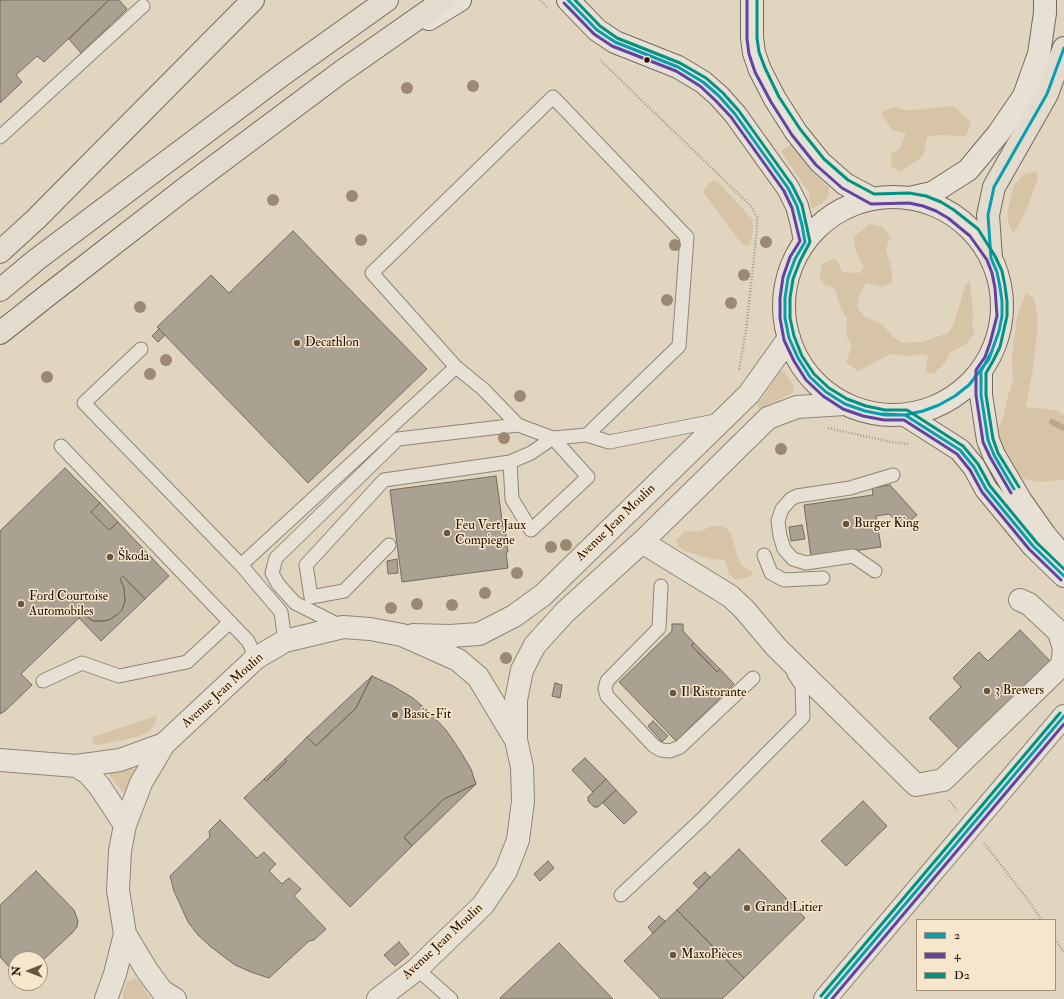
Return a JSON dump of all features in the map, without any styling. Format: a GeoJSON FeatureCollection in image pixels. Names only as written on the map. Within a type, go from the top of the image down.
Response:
{"type":"FeatureCollection","features":[{"type":"Feature","properties":{"kind":"main road"},"geometry":{"type":"LineString","coordinates":[[0,252],[36,219],[253,0]]}},
{"type":"Feature","properties":{"kind":"main road"},"geometry":{"type":"LineString","coordinates":[[0,290],[36,260],[282,75],[387,0]]}},
{"type":"Feature","properties":{"kind":"main road"},"geometry":{"type":"LineString","coordinates":[[0,333],[187,187],[341,72],[444,0]]}},
{"type":"Feature","properties":{"kind":"main road"},"geometry":{"type":"LineString","coordinates":[[991,258],[988,215],[994,187],[1047,94],[1064,48]]}},
{"type":"Feature","properties":{"kind":"street"},"geometry":{"type":"LineString","coordinates":[[341,72],[460,0]]}},
{"type":"Feature","properties":{"kind":"street"},"geometry":{"type":"LineString","coordinates":[[752,0],[752,38],[754,53],[774,100],[796,132],[820,162],[844,184],[873,199]]}},
{"type":"Feature","properties":{"kind":"street"},"geometry":{"type":"LineString","coordinates":[[909,198],[938,206],[952,214],[974,233],[991,258],[997,272],[1002,301],[1002,316],[995,345],[989,359],[969,385],[955,396],[923,411],[905,415],[871,413],[845,404],[826,392],[810,376],[798,358],[789,338],[785,311],[788,278],[795,259],[805,242],[816,229],[828,218],[847,207],[873,199],[909,198],[932,193],[968,170],[998,134],[1024,96],[1039,54],[1045,13],[1045,0]]}},
{"type":"Feature","properties":{"kind":"street"},"geometry":{"type":"LineString","coordinates":[[571,3],[597,30],[615,42],[678,67],[704,82],[719,96],[735,114],[788,188],[797,206],[805,242]]}},
{"type":"Feature","properties":{"kind":"street","name":"Avenue Jean Moulin"},"geometry":{"type":"LineString","coordinates":[[174,999],[162,991],[146,969],[125,934],[118,890],[120,851],[125,825],[141,783],[164,744],[256,658],[285,641],[342,626],[402,635],[450,636],[479,634],[514,616],[543,595],[749,394],[789,338]]}},
{"type":"Feature","properties":{"kind":"street"},"geometry":{"type":"LineString","coordinates":[[981,371],[981,395],[988,440],[994,455],[1021,500],[1045,535],[1064,557]]}},
{"type":"Feature","properties":{"kind":"street","name":"Avenue Jean Moulin"},"geometry":{"type":"LineString","coordinates":[[378,999],[417,969],[483,905],[506,870],[518,840],[523,801],[522,767],[516,740],[516,700],[522,670],[535,645],[565,612],[642,542],[768,418],[797,407],[845,404]]}},
{"type":"Feature","properties":{"kind":"street"},"geometry":{"type":"LineString","coordinates":[[905,415],[960,450],[974,467],[986,489],[1033,546],[1064,576]]}},
{"type":"Feature","properties":{"kind":"street"},"geometry":{"type":"LineString","coordinates":[[642,542],[730,596],[744,609],[776,647],[916,785],[943,780],[1062,665],[1064,649],[1059,632],[1029,604],[1020,600]]}},
{"type":"Feature","properties":{"kind":"street","name":"Avenue Jean Moulin"},"geometry":{"type":"LineString","coordinates":[[402,635],[458,660],[478,677],[516,740]]}},
{"type":"Feature","properties":{"kind":"street"},"geometry":{"type":"LineString","coordinates":[[826,999],[1061,727]]}},
{"type":"Feature","properties":{"kind":"street","name":"Avenue Jean Moulin"},"geometry":{"type":"LineString","coordinates":[[0,760],[76,766],[120,760],[164,744]]}},
{"type":"Feature","properties":{"kind":"street"},"geometry":{"type":"LineString","coordinates":[[76,766],[88,773],[100,786],[125,825]]}},
{"type":"Feature","properties":{"kind":"street","name":"Avenue Jean Moulin"},"geometry":{"type":"LineString","coordinates":[[106,999],[115,974],[125,934]]}},
{"type":"Feature","properties":{"kind":"lane"},"geometry":{"type":"LineString","coordinates":[[0,137],[143,6]]}},
{"type":"Feature","properties":{"kind":"lane"},"geometry":{"type":"LineString","coordinates":[[587,435],[679,346],[687,237],[552,97],[372,273],[456,367],[482,389],[518,425],[553,438],[587,435],[609,442],[722,420]]}},
{"type":"Feature","properties":{"kind":"lane"},"geometry":{"type":"LineString","coordinates":[[141,349],[84,403],[241,564],[281,612],[285,641]]}},
{"type":"Feature","properties":{"kind":"lane"},"geometry":{"type":"LineString","coordinates":[[241,564],[456,367]]}},
{"type":"Feature","properties":{"kind":"lane"},"geometry":{"type":"LineString","coordinates":[[342,626],[295,603],[278,584],[272,573],[276,558],[398,439],[518,425]]}},
{"type":"Feature","properties":{"kind":"lane"},"geometry":{"type":"LineString","coordinates":[[510,462],[512,499],[531,530],[588,477],[553,438]]}},
{"type":"Feature","properties":{"kind":"lane"},"geometry":{"type":"LineString","coordinates":[[389,545],[344,591],[311,597],[306,565],[384,480],[510,462],[531,453],[553,438]]}},
{"type":"Feature","properties":{"kind":"lane"},"geometry":{"type":"LineString","coordinates":[[61,446],[248,641],[256,658]]}},
{"type":"Feature","properties":{"kind":"lane"},"geometry":{"type":"LineString","coordinates":[[875,571],[853,556],[806,563],[793,559],[784,549],[778,521],[782,509],[791,499],[797,496],[850,488],[893,475]]}},
{"type":"Feature","properties":{"kind":"lane"},"geometry":{"type":"LineString","coordinates":[[764,555],[771,573],[784,580],[823,578]]}},
{"type":"Feature","properties":{"kind":"lane"},"geometry":{"type":"LineString","coordinates":[[661,586],[659,628],[607,681],[605,689],[607,696],[654,746],[661,750],[670,751],[680,747],[753,678]]}},
{"type":"Feature","properties":{"kind":"lane"},"geometry":{"type":"LineString","coordinates":[[43,681],[82,663],[119,676],[187,662],[230,622]]}},
{"type":"Feature","properties":{"kind":"lane"},"geometry":{"type":"LineString","coordinates":[[621,895],[701,820],[803,717],[802,686],[776,647]]}},
{"type":"Feature","properties":{"kind":"lane"},"geometry":{"type":"LineString","coordinates":[[417,969],[451,999]]}},
{"type":"Feature","properties":{"kind":"path"},"geometry":{"type":"LineString","coordinates":[[597,56],[751,206],[757,216],[757,229],[746,331],[738,373]]}},
{"type":"Feature","properties":{"kind":"path"},"geometry":{"type":"LineString","coordinates":[[823,426],[842,432],[891,442],[910,444],[917,448]]}},
{"type":"Feature","properties":{"kind":"path"},"geometry":{"type":"LineString","coordinates":[[1056,940],[1064,952]]}},
{"type":"Feature","properties":{"kind":"shaded area"},"geometry":{"type":"Polygon","coordinates":[[[953,106],[971,122],[966,136],[938,135],[927,137],[923,156],[900,172],[891,166],[891,154],[900,148],[906,133],[892,130],[881,113],[896,107],[903,110],[913,110],[953,106]]]}},
{"type":"Feature","properties":{"kind":"shaded area"},"geometry":{"type":"Polygon","coordinates":[[[792,144],[810,169],[829,188],[829,194],[823,203],[813,208],[811,208],[809,193],[781,151],[792,144]]]}},
{"type":"Feature","properties":{"kind":"shaded area"},"geometry":{"type":"Polygon","coordinates":[[[1036,171],[1038,178],[1026,211],[1014,233],[1008,222],[1008,208],[1014,185],[1023,175],[1036,171]]]}},
{"type":"Feature","properties":{"kind":"shaded area"},"geometry":{"type":"Polygon","coordinates":[[[714,180],[719,183],[753,220],[753,231],[750,245],[744,245],[738,239],[703,192],[709,183],[714,180]]]}},
{"type":"Feature","properties":{"kind":"shaded area"},"geometry":{"type":"Polygon","coordinates":[[[869,224],[883,227],[890,237],[886,250],[892,271],[892,282],[883,287],[866,283],[859,296],[857,307],[864,316],[883,325],[893,337],[903,343],[922,342],[948,333],[954,324],[965,286],[970,281],[973,313],[972,323],[975,332],[966,344],[950,353],[945,363],[934,373],[926,373],[928,356],[923,354],[908,356],[891,354],[858,371],[846,363],[852,345],[847,338],[847,318],[842,311],[834,287],[826,286],[819,277],[822,264],[833,259],[837,260],[842,272],[860,273],[864,267],[856,251],[854,237],[869,224]]]}},
{"type":"Feature","properties":{"kind":"shaded area"},"geometry":{"type":"Polygon","coordinates":[[[1026,293],[1034,299],[1037,314],[1037,334],[1026,407],[1055,410],[1064,415],[1064,480],[1038,482],[1021,478],[1002,453],[996,434],[1004,415],[1013,381],[1012,355],[1017,317],[1026,293]]]}},
{"type":"Feature","properties":{"kind":"shaded area"},"geometry":{"type":"Polygon","coordinates":[[[780,371],[784,371],[793,385],[793,393],[759,409],[756,402],[762,399],[780,371]]]}},
{"type":"Feature","properties":{"kind":"shaded area"},"geometry":{"type":"Polygon","coordinates":[[[721,526],[726,528],[731,534],[738,558],[742,566],[753,572],[751,576],[736,580],[729,574],[725,560],[712,559],[685,551],[679,547],[676,540],[684,532],[700,532],[709,527],[721,526]]]}},
{"type":"Feature","properties":{"kind":"shaded area"},"geometry":{"type":"Polygon","coordinates":[[[156,716],[157,718],[154,726],[149,731],[137,737],[98,745],[93,743],[92,737],[156,716]]]}},
{"type":"Feature","properties":{"kind":"shaded area"},"geometry":{"type":"Polygon","coordinates":[[[133,765],[135,771],[125,791],[122,792],[107,772],[133,765]]]}},
{"type":"Feature","properties":{"kind":"shaded area"},"geometry":{"type":"Polygon","coordinates":[[[134,978],[140,981],[149,997],[153,999],[123,999],[123,992],[127,982],[134,978]]]}},
{"type":"Feature","properties":{"kind":"building"},"geometry":{"type":"Polygon","coordinates":[[[0,0],[109,0],[44,62],[37,56],[16,75],[22,82],[0,103],[0,0]]]}},
{"type":"Feature","properties":{"kind":"building"},"geometry":{"type":"Polygon","coordinates":[[[109,0],[119,0],[127,9],[81,53],[69,39],[109,0]]]}},
{"type":"Feature","properties":{"kind":"building"},"geometry":{"type":"Polygon","coordinates":[[[293,231],[427,369],[308,483],[157,327],[211,275],[229,293],[293,231]]]}},
{"type":"Feature","properties":{"kind":"building"},"geometry":{"type":"Polygon","coordinates":[[[159,329],[165,335],[158,342],[152,336],[159,329]]]}},
{"type":"Feature","properties":{"kind":"building"},"geometry":{"type":"Polygon","coordinates":[[[65,468],[100,503],[91,512],[109,530],[118,522],[169,576],[145,599],[123,576],[120,579],[124,588],[125,601],[122,610],[109,620],[103,621],[93,621],[83,614],[21,674],[32,685],[0,714],[0,531],[65,468]]]}},
{"type":"Feature","properties":{"kind":"building"},"geometry":{"type":"Polygon","coordinates":[[[496,476],[503,527],[505,527],[508,568],[402,582],[390,490],[496,476]]]}},
{"type":"Feature","properties":{"kind":"building"},"geometry":{"type":"Polygon","coordinates":[[[890,485],[917,515],[902,528],[889,514],[876,516],[881,547],[811,557],[804,505],[873,495],[872,488],[890,485]]]}},
{"type":"Feature","properties":{"kind":"building"},"geometry":{"type":"Polygon","coordinates":[[[100,503],[118,522],[109,530],[91,512],[100,503]]]}},
{"type":"Feature","properties":{"kind":"building"},"geometry":{"type":"Polygon","coordinates":[[[802,525],[805,539],[791,541],[789,527],[802,525]]]}},
{"type":"Feature","properties":{"kind":"building"},"geometry":{"type":"Polygon","coordinates":[[[397,559],[398,573],[388,574],[387,561],[397,559]]]}},
{"type":"Feature","properties":{"kind":"building"},"geometry":{"type":"Polygon","coordinates":[[[123,576],[145,599],[101,641],[79,618],[83,614],[93,621],[103,621],[109,620],[118,614],[122,610],[125,601],[124,588],[120,579],[123,576]]]}},
{"type":"Feature","properties":{"kind":"building"},"geometry":{"type":"Polygon","coordinates":[[[672,624],[683,624],[683,631],[694,643],[691,645],[717,672],[720,669],[734,684],[676,741],[619,682],[672,631],[672,624]]]}},
{"type":"Feature","properties":{"kind":"building"},"geometry":{"type":"Polygon","coordinates":[[[1020,630],[1054,665],[963,753],[929,718],[961,687],[953,678],[979,652],[988,661],[1020,630]]]}},
{"type":"Feature","properties":{"kind":"building"},"geometry":{"type":"Polygon","coordinates":[[[694,643],[720,669],[717,672],[691,645],[694,643]]]}},
{"type":"Feature","properties":{"kind":"building"},"geometry":{"type":"Polygon","coordinates":[[[372,676],[413,698],[430,713],[446,730],[459,749],[471,769],[476,784],[444,799],[404,837],[412,846],[350,907],[244,798],[264,779],[266,781],[287,761],[285,759],[307,737],[316,746],[356,708],[372,676]]]}},
{"type":"Feature","properties":{"kind":"building"},"geometry":{"type":"Polygon","coordinates":[[[372,676],[356,708],[316,746],[307,737],[372,676]]]}},
{"type":"Feature","properties":{"kind":"building"},"geometry":{"type":"Polygon","coordinates":[[[555,683],[562,685],[560,698],[552,696],[555,683]]]}},
{"type":"Feature","properties":{"kind":"building"},"geometry":{"type":"Polygon","coordinates":[[[653,721],[668,736],[662,742],[648,726],[653,721]]]}},
{"type":"Feature","properties":{"kind":"building"},"geometry":{"type":"Polygon","coordinates":[[[585,758],[606,779],[593,792],[572,770],[585,758]]]}},
{"type":"Feature","properties":{"kind":"building"},"geometry":{"type":"Polygon","coordinates":[[[285,759],[287,761],[266,781],[264,779],[285,759]]]}},
{"type":"Feature","properties":{"kind":"building"},"geometry":{"type":"Polygon","coordinates":[[[606,779],[616,790],[598,807],[594,807],[588,801],[588,797],[606,779]]]}},
{"type":"Feature","properties":{"kind":"building"},"geometry":{"type":"Polygon","coordinates":[[[476,784],[412,846],[404,837],[444,799],[476,784]]]}},
{"type":"Feature","properties":{"kind":"building"},"geometry":{"type":"Polygon","coordinates":[[[616,790],[637,812],[624,824],[603,803],[616,790]]]}},
{"type":"Feature","properties":{"kind":"building"},"geometry":{"type":"Polygon","coordinates":[[[863,801],[887,826],[846,866],[821,841],[863,801]]]}},
{"type":"Feature","properties":{"kind":"building"},"geometry":{"type":"Polygon","coordinates":[[[220,820],[257,858],[264,852],[276,864],[269,871],[282,884],[289,878],[301,889],[294,896],[326,929],[314,940],[309,941],[269,978],[235,965],[211,947],[198,935],[188,922],[174,891],[170,876],[210,837],[209,831],[220,820]]]}},
{"type":"Feature","properties":{"kind":"building"},"geometry":{"type":"Polygon","coordinates":[[[739,849],[805,918],[744,978],[677,910],[739,849]]]}},
{"type":"Feature","properties":{"kind":"building"},"geometry":{"type":"Polygon","coordinates":[[[548,861],[554,868],[540,881],[534,874],[548,861]]]}},
{"type":"Feature","properties":{"kind":"building"},"geometry":{"type":"Polygon","coordinates":[[[36,871],[74,910],[78,921],[77,927],[48,955],[48,951],[8,951],[8,966],[0,957],[0,905],[36,871]]]}},
{"type":"Feature","properties":{"kind":"building"},"geometry":{"type":"Polygon","coordinates":[[[705,872],[710,877],[699,889],[693,883],[705,872]]]}},
{"type":"Feature","properties":{"kind":"building"},"geometry":{"type":"Polygon","coordinates":[[[677,910],[744,978],[722,999],[661,999],[624,961],[677,910]]]}},
{"type":"Feature","properties":{"kind":"building"},"geometry":{"type":"Polygon","coordinates":[[[659,916],[665,921],[653,933],[648,927],[659,916]]]}},
{"type":"Feature","properties":{"kind":"building"},"geometry":{"type":"Polygon","coordinates":[[[399,942],[409,954],[395,966],[384,955],[399,942]]]}},
{"type":"Feature","properties":{"kind":"building"},"geometry":{"type":"Polygon","coordinates":[[[559,943],[613,999],[500,998],[559,943]]]}},
{"type":"Feature","properties":{"kind":"waterway"},"geometry":{"type":"LineString","coordinates":[[1052,422],[1064,428]]}},
{"type":"Feature","properties":{"kind":"transit line","name":"2"},"geometry":{"type":"LineString","coordinates":[[568,0],[597,30],[615,42],[678,67],[703,82],[719,96],[735,114],[788,188],[797,206],[802,225],[805,242],[795,259],[788,278],[785,298],[785,318],[789,338],[798,358],[810,377],[826,392],[845,404],[865,411],[885,415],[905,415],[923,411],[939,405],[955,396],[969,385],[989,359],[999,331],[1002,316],[1000,287],[997,272],[991,258],[988,215],[994,187],[1047,94],[1064,48]]}},
{"type":"Feature","properties":{"kind":"transit line","name":"D2"},"geometry":{"type":"LineString","coordinates":[[575,0],[600,26],[617,38],[680,63],[706,78],[723,93],[739,111],[792,185],[802,205],[810,242],[793,279],[790,298],[790,318],[794,336],[802,356],[814,374],[829,388],[847,399],[866,406],[885,410],[907,410],[963,446],[978,464],[990,486],[1037,543],[1064,569]]}},
{"type":"Feature","properties":{"kind":"transit line","name":"4"},"geometry":{"type":"LineString","coordinates":[[747,0],[747,39],[749,54],[755,72],[771,102],[792,135],[816,165],[842,188],[871,204],[909,203],[936,211],[948,218],[970,236],[987,260],[992,273],[995,288],[997,316],[985,357],[976,370],[976,395],[983,442],[1011,493]]}},
{"type":"Feature","properties":{"kind":"transit line","name":"D2"},"geometry":{"type":"LineString","coordinates":[[757,0],[757,38],[759,52],[765,68],[779,97],[800,129],[824,159],[848,180],[874,194],[909,193],[926,196],[941,202],[954,210],[978,229],[995,256],[1002,271],[1007,301],[1007,316],[1000,347],[986,373],[986,395],[993,439],[998,453],[1019,487]]}},
{"type":"Feature","properties":{"kind":"transit line","name":"4"},"geometry":{"type":"LineString","coordinates":[[564,3],[594,34],[612,46],[676,71],[700,86],[731,117],[784,191],[792,208],[800,241],[790,257],[783,277],[780,298],[780,318],[784,340],[794,361],[806,380],[823,396],[843,409],[863,416],[884,420],[904,420],[957,454],[970,470],[982,492],[1029,549],[1061,580]]}},
{"type":"Feature","properties":{"kind":"transit line","name":"2"},"geometry":{"type":"LineString","coordinates":[[992,351],[981,371],[981,395],[988,440],[994,455],[1014,489]]}},
{"type":"Feature","properties":{"kind":"transit line","name":"2"},"geometry":{"type":"LineString","coordinates":[[882,414],[905,415],[960,450],[974,467],[986,489],[1033,546],[1064,576]]}},
{"type":"Feature","properties":{"kind":"transit line","name":"D2"},"geometry":{"type":"LineString","coordinates":[[821,996],[1060,713]]}},
{"type":"Feature","properties":{"kind":"transit line","name":"2"},"geometry":{"type":"LineString","coordinates":[[825,999],[1064,716]]}},
{"type":"Feature","properties":{"kind":"transit line","name":"4"},"geometry":{"type":"LineString","coordinates":[[832,999],[1064,724]]}},
{"type":"Feature","properties":{"kind":"place","name":"Decathlon"},"geometry":{"type":"Point","coordinates":[297,343]}},
{"type":"Feature","properties":{"kind":"place","name":"Burger King"},"geometry":{"type":"Point","coordinates":[846,524]}},
{"type":"Feature","properties":{"kind":"place","name":"Feu Vert Jaux Compiegne"},"geometry":{"type":"Point","coordinates":[447,533]}},
{"type":"Feature","properties":{"kind":"place","name":"Škoda"},"geometry":{"type":"Point","coordinates":[110,557]}},
{"type":"Feature","properties":{"kind":"place","name":"Ford Courtoise Automobiles"},"geometry":{"type":"Point","coordinates":[21,604]}},
{"type":"Feature","properties":{"kind":"place","name":"3 Brewers"},"geometry":{"type":"Point","coordinates":[987,691]}},
{"type":"Feature","properties":{"kind":"place","name":"Il Ristorante"},"geometry":{"type":"Point","coordinates":[673,693]}},
{"type":"Feature","properties":{"kind":"place","name":"Basic-Fit"},"geometry":{"type":"Point","coordinates":[395,715]}},
{"type":"Feature","properties":{"kind":"place","name":"Grand Litier"},"geometry":{"type":"Point","coordinates":[747,908]}},
{"type":"Feature","properties":{"kind":"place","name":"MaxoPièces"},"geometry":{"type":"Point","coordinates":[673,955]}}]}
